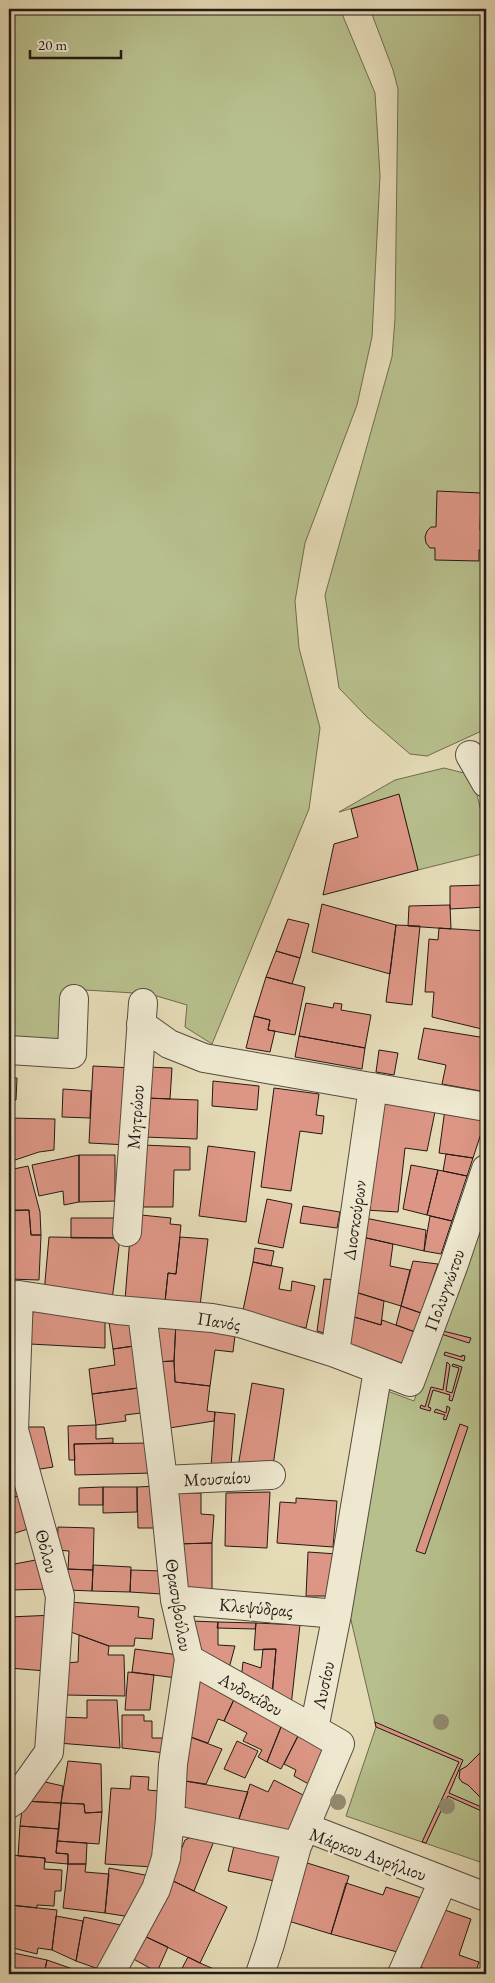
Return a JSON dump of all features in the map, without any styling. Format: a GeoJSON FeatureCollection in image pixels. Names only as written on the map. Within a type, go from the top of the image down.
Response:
{"type":"FeatureCollection","features":[{"type":"Feature","properties":{"kind":"street"},"geometry":{"type":"LineString","coordinates":[[470,755],[486,783]]}},
{"type":"Feature","properties":{"kind":"street"},"geometry":{"type":"LineString","coordinates":[[9,1050],[72,1054],[74,999]]}},
{"type":"Feature","properties":{"kind":"street","name":"Μητρώου"},"geometry":{"type":"LineString","coordinates":[[127,1232],[142,1014],[169,1044],[204,1058],[372,1087]]}},
{"type":"Feature","properties":{"kind":"street"},"geometry":{"type":"LineString","coordinates":[[372,1087],[486,1107]]}},
{"type":"Feature","properties":{"kind":"street","name":"Διοσκούρων"},"geometry":{"type":"LineString","coordinates":[[335,1353],[372,1087]]}},
{"type":"Feature","properties":{"kind":"street","name":"Πολυγνώτου"},"geometry":{"type":"LineString","coordinates":[[410,1382],[454,1264],[486,1169]]}},
{"type":"Feature","properties":{"kind":"street","name":"Πανός"},"geometry":{"type":"LineString","coordinates":[[19,1294],[142,1313],[240,1322],[335,1353],[410,1382]]}},
{"type":"Feature","properties":{"kind":"street","name":"Θόλου"},"geometry":{"type":"LineString","coordinates":[[12,1802],[49,1752],[60,1596],[14,1430],[19,1294]]}},
{"type":"Feature","properties":{"kind":"street","name":"Θρασυβούλου"},"geometry":{"type":"LineString","coordinates":[[110,1974],[156,1889],[166,1858],[170,1819],[172,1764],[189,1659],[175,1600],[163,1480],[142,1313]]}},
{"type":"Feature","properties":{"kind":"street","name":"Λυσίου"},"geometry":{"type":"LineString","coordinates":[[260,1974],[301,1836],[340,1744],[314,1729],[337,1614],[378,1370]]}},
{"type":"Feature","properties":{"kind":"street","name":"Μουσαίου"},"geometry":{"type":"LineString","coordinates":[[163,1480],[271,1475]]}},
{"type":"Feature","properties":{"kind":"street","name":"Κλεψύδρας"},"geometry":{"type":"LineString","coordinates":[[175,1600],[337,1614]]}},
{"type":"Feature","properties":{"kind":"street","name":"Ανδοκίδου"},"geometry":{"type":"LineString","coordinates":[[189,1659],[314,1729]]}},
{"type":"Feature","properties":{"kind":"street","name":"Μάρκου Αυρήλιου"},"geometry":{"type":"LineString","coordinates":[[170,1819],[301,1836],[486,1897]]}},
{"type":"Feature","properties":{"kind":"street"},"geometry":{"type":"LineString","coordinates":[[402,1974],[442,1882]]}},
{"type":"Feature","properties":{"kind":"green space"},"geometry":{"type":"Polygon","coordinates":[[[9,9],[340,9],[375,93],[380,176],[372,337],[357,405],[305,543],[295,601],[299,648],[320,728],[309,809],[212,1044],[185,1027],[187,1005],[150,994],[69,989],[66,1045],[9,1042],[9,9]]]}},
{"type":"Feature","properties":{"kind":"green space"},"geometry":{"type":"Polygon","coordinates":[[[370,9],[486,9],[486,729],[427,756],[410,754],[367,717],[339,688],[325,595],[392,357],[395,319],[398,89],[393,70],[370,9]]]}},
{"type":"Feature","properties":{"kind":"green space"},"geometry":{"type":"Polygon","coordinates":[[[444,768],[472,775],[486,831],[486,853],[418,870],[399,795],[339,812],[395,780],[444,768]]]}},
{"type":"Feature","properties":{"kind":"green space"},"geometry":{"type":"Polygon","coordinates":[[[486,1201],[486,1864],[346,1816],[376,1727],[347,1603],[358,1578],[351,1576],[382,1389],[414,1401],[486,1201]]]}},
{"type":"Feature","properties":{"kind":"building"},"geometry":{"type":"Polygon","coordinates":[[[437,491],[481,493],[480,530],[486,533],[486,547],[479,550],[479,561],[435,560],[435,548],[430,548],[426,543],[425,537],[431,527],[436,527],[437,491]]]}},
{"type":"Feature","properties":{"kind":"building"},"geometry":{"type":"Polygon","coordinates":[[[399,794],[418,870],[323,895],[334,844],[358,837],[351,809],[399,794]]]}},
{"type":"Feature","properties":{"kind":"building"},"geometry":{"type":"Polygon","coordinates":[[[486,885],[486,907],[450,909],[450,886],[486,885]]]}},
{"type":"Feature","properties":{"kind":"building"},"geometry":{"type":"Polygon","coordinates":[[[322,904],[396,925],[390,974],[312,952],[322,904]]]}},
{"type":"Feature","properties":{"kind":"building"},"geometry":{"type":"Polygon","coordinates":[[[450,905],[451,929],[408,926],[409,906],[450,905]]]}},
{"type":"Feature","properties":{"kind":"building"},"geometry":{"type":"Polygon","coordinates":[[[288,919],[309,924],[300,958],[276,951],[288,919]]]}},
{"type":"Feature","properties":{"kind":"building"},"geometry":{"type":"Polygon","coordinates":[[[396,925],[420,926],[412,1005],[386,1002],[396,925]]]}},
{"type":"Feature","properties":{"kind":"building"},"geometry":{"type":"Polygon","coordinates":[[[439,928],[486,931],[486,1030],[432,1017],[434,992],[425,992],[429,939],[438,940],[439,928]]]}},
{"type":"Feature","properties":{"kind":"building"},"geometry":{"type":"Polygon","coordinates":[[[276,951],[300,958],[292,984],[266,977],[276,951]]]}},
{"type":"Feature","properties":{"kind":"building"},"geometry":{"type":"Polygon","coordinates":[[[266,977],[305,987],[295,1035],[268,1030],[270,1020],[254,1016],[266,977]]]}},
{"type":"Feature","properties":{"kind":"building"},"geometry":{"type":"Polygon","coordinates":[[[306,1003],[333,1008],[334,1003],[342,1004],[341,1010],[371,1015],[365,1048],[299,1036],[306,1003]]]}},
{"type":"Feature","properties":{"kind":"building"},"geometry":{"type":"Polygon","coordinates":[[[254,1016],[270,1020],[268,1030],[275,1031],[270,1052],[246,1048],[254,1016]]]}},
{"type":"Feature","properties":{"kind":"building"},"geometry":{"type":"Polygon","coordinates":[[[424,1028],[486,1038],[486,1092],[442,1084],[446,1065],[418,1059],[424,1028]]]}},
{"type":"Feature","properties":{"kind":"building"},"geometry":{"type":"Polygon","coordinates":[[[299,1036],[365,1048],[362,1069],[295,1057],[299,1036]]]}},
{"type":"Feature","properties":{"kind":"building"},"geometry":{"type":"Polygon","coordinates":[[[379,1050],[398,1053],[394,1075],[376,1072],[379,1050]]]}},
{"type":"Feature","properties":{"kind":"building"},"geometry":{"type":"Polygon","coordinates":[[[93,1066],[132,1068],[128,1145],[89,1143],[93,1066]]]}},
{"type":"Feature","properties":{"kind":"building"},"geometry":{"type":"Polygon","coordinates":[[[147,1067],[172,1068],[170,1099],[146,1098],[147,1067]]]}},
{"type":"Feature","properties":{"kind":"building"},"geometry":{"type":"Polygon","coordinates":[[[9,1078],[17,1078],[16,1100],[9,1099],[9,1078]]]}},
{"type":"Feature","properties":{"kind":"building"},"geometry":{"type":"Polygon","coordinates":[[[213,1081],[259,1086],[257,1110],[212,1106],[213,1081]]]}},
{"type":"Feature","properties":{"kind":"building"},"geometry":{"type":"Polygon","coordinates":[[[274,1088],[319,1094],[316,1115],[324,1116],[322,1134],[300,1131],[291,1191],[261,1187],[274,1088]]]}},
{"type":"Feature","properties":{"kind":"building"},"geometry":{"type":"Polygon","coordinates":[[[63,1089],[91,1091],[90,1118],[62,1117],[63,1089]]]}},
{"type":"Feature","properties":{"kind":"building"},"geometry":{"type":"Polygon","coordinates":[[[146,1098],[198,1100],[197,1139],[144,1137],[146,1098]]]}},
{"type":"Feature","properties":{"kind":"building"},"geometry":{"type":"Polygon","coordinates":[[[382,1098],[436,1107],[427,1151],[405,1148],[398,1212],[366,1210],[382,1098]]]}},
{"type":"Feature","properties":{"kind":"building"},"geometry":{"type":"Polygon","coordinates":[[[445,1109],[486,1118],[473,1158],[439,1153],[445,1109]]]}},
{"type":"Feature","properties":{"kind":"building"},"geometry":{"type":"Polygon","coordinates":[[[9,1118],[55,1119],[54,1150],[39,1152],[9,1162],[9,1118]]]}},
{"type":"Feature","properties":{"kind":"building"},"geometry":{"type":"Polygon","coordinates":[[[143,1145],[190,1147],[190,1170],[174,1170],[173,1207],[141,1207],[143,1145]]]}},
{"type":"Feature","properties":{"kind":"building"},"geometry":{"type":"Polygon","coordinates":[[[208,1146],[255,1152],[246,1222],[199,1216],[208,1146]]]}},
{"type":"Feature","properties":{"kind":"building"},"geometry":{"type":"Polygon","coordinates":[[[446,1154],[473,1158],[467,1176],[443,1171],[446,1154]]]}},
{"type":"Feature","properties":{"kind":"building"},"geometry":{"type":"Polygon","coordinates":[[[79,1155],[115,1155],[115,1201],[79,1202],[79,1155]]]}},
{"type":"Feature","properties":{"kind":"building"},"geometry":{"type":"Polygon","coordinates":[[[79,1155],[79,1202],[64,1205],[63,1191],[39,1196],[32,1165],[79,1155]]]}},
{"type":"Feature","properties":{"kind":"building"},"geometry":{"type":"Polygon","coordinates":[[[411,1165],[438,1170],[427,1215],[403,1209],[411,1165]]]}},
{"type":"Feature","properties":{"kind":"building"},"geometry":{"type":"Polygon","coordinates":[[[28,1166],[40,1212],[41,1235],[31,1235],[29,1210],[12,1210],[9,1170],[28,1166]]]}},
{"type":"Feature","properties":{"kind":"building"},"geometry":{"type":"Polygon","coordinates":[[[438,1170],[467,1176],[452,1221],[427,1215],[438,1170]]]}},
{"type":"Feature","properties":{"kind":"building"},"geometry":{"type":"Polygon","coordinates":[[[9,1179],[12,1210],[9,1211],[9,1179]]]}},
{"type":"Feature","properties":{"kind":"building"},"geometry":{"type":"Polygon","coordinates":[[[267,1199],[292,1204],[283,1248],[258,1243],[267,1199]]]}},
{"type":"Feature","properties":{"kind":"building"},"geometry":{"type":"Polygon","coordinates":[[[303,1206],[340,1212],[337,1228],[300,1223],[303,1206]]]}},
{"type":"Feature","properties":{"kind":"building"},"geometry":{"type":"Polygon","coordinates":[[[29,1210],[31,1235],[41,1235],[39,1280],[9,1279],[9,1211],[29,1210]]]}},
{"type":"Feature","properties":{"kind":"building"},"geometry":{"type":"Polygon","coordinates":[[[141,1215],[171,1218],[170,1224],[181,1225],[176,1274],[168,1273],[165,1302],[125,1300],[130,1237],[141,1215]]]}},
{"type":"Feature","properties":{"kind":"building"},"geometry":{"type":"Polygon","coordinates":[[[430,1216],[452,1221],[441,1254],[424,1251],[430,1216]]]}},
{"type":"Feature","properties":{"kind":"building"},"geometry":{"type":"Polygon","coordinates":[[[71,1218],[120,1218],[120,1238],[71,1238],[71,1218]]]}},
{"type":"Feature","properties":{"kind":"building"},"geometry":{"type":"Polygon","coordinates":[[[365,1218],[426,1230],[424,1251],[362,1237],[365,1218]]]}},
{"type":"Feature","properties":{"kind":"building"},"geometry":{"type":"Polygon","coordinates":[[[49,1237],[120,1238],[112,1300],[44,1293],[49,1237]]]}},
{"type":"Feature","properties":{"kind":"building"},"geometry":{"type":"Polygon","coordinates":[[[180,1237],[208,1239],[200,1306],[165,1302],[168,1273],[176,1274],[180,1237]]]}},
{"type":"Feature","properties":{"kind":"building"},"geometry":{"type":"Polygon","coordinates":[[[362,1237],[393,1244],[390,1266],[410,1270],[401,1306],[355,1292],[362,1237]]]}},
{"type":"Feature","properties":{"kind":"building"},"geometry":{"type":"Polygon","coordinates":[[[255,1248],[274,1251],[271,1266],[253,1262],[255,1248]]]}},
{"type":"Feature","properties":{"kind":"building"},"geometry":{"type":"Polygon","coordinates":[[[413,1261],[438,1264],[421,1313],[401,1306],[413,1261]]]}},
{"type":"Feature","properties":{"kind":"building"},"geometry":{"type":"Polygon","coordinates":[[[253,1262],[283,1268],[279,1289],[291,1291],[292,1281],[315,1286],[306,1328],[242,1315],[253,1262]]]}},
{"type":"Feature","properties":{"kind":"building"},"geometry":{"type":"Polygon","coordinates":[[[324,1279],[338,1280],[332,1335],[317,1331],[324,1279]]]}},
{"type":"Feature","properties":{"kind":"building"},"geometry":{"type":"Polygon","coordinates":[[[355,1292],[384,1301],[381,1325],[351,1316],[355,1292]]]}},
{"type":"Feature","properties":{"kind":"building"},"geometry":{"type":"Polygon","coordinates":[[[401,1306],[421,1313],[415,1332],[396,1325],[401,1306]]]}},
{"type":"Feature","properties":{"kind":"building"},"geometry":{"type":"Polygon","coordinates":[[[33,1311],[105,1320],[105,1348],[30,1344],[33,1311]]]}},
{"type":"Feature","properties":{"kind":"building"},"geometry":{"type":"Polygon","coordinates":[[[351,1316],[381,1325],[382,1320],[415,1332],[404,1364],[348,1343],[351,1316]]]}},
{"type":"Feature","properties":{"kind":"building"},"geometry":{"type":"Polygon","coordinates":[[[138,1318],[141,1345],[113,1349],[109,1322],[138,1318]]]}},
{"type":"Feature","properties":{"kind":"building"},"geometry":{"type":"Polygon","coordinates":[[[176,1322],[174,1361],[154,1362],[149,1323],[176,1322]]]}},
{"type":"Feature","properties":{"kind":"building"},"geometry":{"type":"Polygon","coordinates":[[[176,1322],[236,1327],[233,1352],[215,1350],[210,1386],[175,1382],[176,1322]]]}},
{"type":"Feature","properties":{"kind":"building"},"geometry":{"type":"Polygon","coordinates":[[[439,1330],[471,1338],[469,1343],[438,1333],[439,1330]]]}},
{"type":"Feature","properties":{"kind":"building"},"geometry":{"type":"Polygon","coordinates":[[[141,1345],[146,1387],[92,1394],[89,1369],[115,1365],[113,1349],[141,1345]]]}},
{"type":"Feature","properties":{"kind":"building"},"geometry":{"type":"Polygon","coordinates":[[[445,1352],[462,1357],[462,1355],[465,1356],[464,1361],[444,1355],[445,1352]]]}},
{"type":"Feature","properties":{"kind":"building"},"geometry":{"type":"Polygon","coordinates":[[[174,1361],[175,1382],[210,1386],[207,1411],[215,1412],[214,1421],[163,1429],[154,1362],[174,1361]]]}},
{"type":"Feature","properties":{"kind":"building"},"geometry":{"type":"Polygon","coordinates":[[[447,1362],[450,1365],[446,1391],[452,1393],[459,1368],[452,1366],[453,1364],[462,1367],[452,1401],[449,1400],[450,1395],[433,1390],[428,1407],[431,1408],[430,1411],[420,1408],[421,1405],[425,1407],[431,1387],[443,1390],[447,1362]]]}},
{"type":"Feature","properties":{"kind":"building"},"geometry":{"type":"Polygon","coordinates":[[[252,1383],[284,1389],[273,1466],[238,1467],[252,1383]]]}},
{"type":"Feature","properties":{"kind":"building"},"geometry":{"type":"Polygon","coordinates":[[[146,1387],[149,1412],[125,1415],[126,1421],[96,1425],[92,1394],[146,1387]]]}},
{"type":"Feature","properties":{"kind":"building"},"geometry":{"type":"Polygon","coordinates":[[[447,1406],[450,1408],[446,1420],[443,1419],[445,1415],[434,1412],[436,1409],[446,1413],[447,1406]]]}},
{"type":"Feature","properties":{"kind":"building"},"geometry":{"type":"Polygon","coordinates":[[[215,1412],[235,1414],[231,1466],[211,1467],[215,1412]]]}},
{"type":"Feature","properties":{"kind":"building"},"geometry":{"type":"Polygon","coordinates":[[[460,1424],[468,1427],[425,1554],[416,1551],[460,1424]]]}},
{"type":"Feature","properties":{"kind":"building"},"geometry":{"type":"Polygon","coordinates":[[[96,1425],[96,1439],[113,1438],[113,1443],[74,1444],[75,1460],[69,1460],[68,1426],[96,1425]]]}},
{"type":"Feature","properties":{"kind":"building"},"geometry":{"type":"Polygon","coordinates":[[[22,1427],[44,1427],[53,1467],[34,1470],[22,1427]]]}},
{"type":"Feature","properties":{"kind":"building"},"geometry":{"type":"Polygon","coordinates":[[[152,1443],[153,1473],[75,1475],[74,1444],[152,1443]]]}},
{"type":"Feature","properties":{"kind":"building"},"geometry":{"type":"Polygon","coordinates":[[[14,1468],[21,1495],[9,1499],[9,1470],[14,1468]]]}},
{"type":"Feature","properties":{"kind":"building"},"geometry":{"type":"Polygon","coordinates":[[[157,1486],[158,1528],[138,1528],[137,1487],[157,1486]]]}},
{"type":"Feature","properties":{"kind":"building"},"geometry":{"type":"Polygon","coordinates":[[[103,1487],[103,1505],[79,1505],[79,1488],[103,1487]]]}},
{"type":"Feature","properties":{"kind":"building"},"geometry":{"type":"Polygon","coordinates":[[[103,1487],[137,1487],[137,1512],[103,1513],[103,1487]]]}},
{"type":"Feature","properties":{"kind":"building"},"geometry":{"type":"Polygon","coordinates":[[[270,1492],[267,1548],[225,1546],[226,1493],[270,1492]]]}},
{"type":"Feature","properties":{"kind":"building"},"geometry":{"type":"Polygon","coordinates":[[[170,1493],[201,1493],[201,1514],[214,1515],[212,1543],[176,1544],[170,1493]]]}},
{"type":"Feature","properties":{"kind":"building"},"geometry":{"type":"Polygon","coordinates":[[[21,1495],[31,1528],[9,1535],[9,1499],[21,1495]]]}},
{"type":"Feature","properties":{"kind":"building"},"geometry":{"type":"Polygon","coordinates":[[[296,1498],[337,1501],[333,1547],[277,1543],[280,1502],[296,1503],[296,1498]]]}},
{"type":"Feature","properties":{"kind":"building"},"geometry":{"type":"Polygon","coordinates":[[[58,1527],[94,1528],[93,1570],[68,1569],[69,1551],[57,1550],[58,1527]]]}},
{"type":"Feature","properties":{"kind":"building"},"geometry":{"type":"Polygon","coordinates":[[[212,1543],[212,1592],[181,1591],[176,1544],[212,1543]]]}},
{"type":"Feature","properties":{"kind":"building"},"geometry":{"type":"Polygon","coordinates":[[[308,1552],[337,1554],[331,1596],[306,1596],[308,1552]]]}},
{"type":"Feature","properties":{"kind":"building"},"geometry":{"type":"Polygon","coordinates":[[[41,1559],[51,1589],[9,1590],[9,1565],[41,1559]]]}},
{"type":"Feature","properties":{"kind":"building"},"geometry":{"type":"Polygon","coordinates":[[[93,1565],[131,1567],[130,1592],[92,1591],[93,1565]]]}},
{"type":"Feature","properties":{"kind":"building"},"geometry":{"type":"Polygon","coordinates":[[[62,1569],[93,1570],[92,1591],[67,1590],[62,1569]]]}},
{"type":"Feature","properties":{"kind":"building"},"geometry":{"type":"Polygon","coordinates":[[[131,1570],[163,1571],[162,1594],[130,1592],[131,1570]]]}},
{"type":"Feature","properties":{"kind":"building"},"geometry":{"type":"Polygon","coordinates":[[[69,1602],[139,1607],[138,1617],[154,1619],[152,1639],[135,1638],[134,1646],[109,1646],[68,1631],[69,1602]]]}},
{"type":"Feature","properties":{"kind":"building"},"geometry":{"type":"Polygon","coordinates":[[[55,1615],[46,1671],[9,1668],[9,1617],[55,1615]]]}},
{"type":"Feature","properties":{"kind":"building"},"geometry":{"type":"Polygon","coordinates":[[[191,1621],[218,1622],[218,1645],[235,1646],[228,1672],[195,1655],[191,1621]]]}},
{"type":"Feature","properties":{"kind":"building"},"geometry":{"type":"Polygon","coordinates":[[[218,1622],[256,1623],[255,1629],[217,1628],[218,1622]]]}},
{"type":"Feature","properties":{"kind":"building"},"geometry":{"type":"Polygon","coordinates":[[[256,1623],[300,1625],[291,1706],[272,1696],[276,1649],[254,1650],[256,1623]]]}},
{"type":"Feature","properties":{"kind":"building"},"geometry":{"type":"Polygon","coordinates":[[[79,1635],[109,1646],[108,1655],[124,1655],[125,1696],[64,1695],[66,1663],[78,1662],[79,1635]]]}},
{"type":"Feature","properties":{"kind":"building"},"geometry":{"type":"Polygon","coordinates":[[[135,1649],[179,1655],[176,1678],[132,1672],[135,1649]]]}},
{"type":"Feature","properties":{"kind":"building"},"geometry":{"type":"Polygon","coordinates":[[[263,1649],[276,1649],[272,1696],[241,1680],[243,1662],[261,1668],[263,1649]]]}},
{"type":"Feature","properties":{"kind":"building"},"geometry":{"type":"Polygon","coordinates":[[[128,1672],[154,1675],[150,1710],[125,1710],[128,1672]]]}},
{"type":"Feature","properties":{"kind":"building"},"geometry":{"type":"Polygon","coordinates":[[[201,1675],[236,1695],[224,1721],[218,1719],[208,1743],[185,1735],[201,1675]]]}},
{"type":"Feature","properties":{"kind":"building"},"geometry":{"type":"Polygon","coordinates":[[[236,1695],[283,1722],[267,1762],[258,1757],[262,1750],[243,1741],[247,1733],[224,1721],[236,1695]]]}},
{"type":"Feature","properties":{"kind":"building"},"geometry":{"type":"Polygon","coordinates":[[[87,1700],[117,1700],[120,1748],[58,1743],[60,1717],[87,1718],[87,1700]]]}},
{"type":"Feature","properties":{"kind":"building"},"geometry":{"type":"Polygon","coordinates":[[[122,1715],[144,1715],[144,1721],[152,1721],[152,1738],[164,1738],[165,1753],[122,1748],[122,1715]]]}},
{"type":"Feature","properties":{"kind":"building"},"geometry":{"type":"Polygon","coordinates":[[[283,1722],[300,1732],[281,1769],[267,1762],[283,1722]]]}},
{"type":"Feature","properties":{"kind":"building"},"geometry":{"type":"Polygon","coordinates":[[[375,1722],[463,1760],[449,1793],[486,1809],[486,1813],[448,1796],[426,1843],[422,1842],[459,1762],[376,1727],[375,1722]]]}},
{"type":"Feature","properties":{"kind":"building"},"geometry":{"type":"Polygon","coordinates":[[[300,1732],[329,1748],[314,1787],[294,1776],[296,1770],[284,1764],[300,1732]]]}},
{"type":"Feature","properties":{"kind":"building"},"geometry":{"type":"Polygon","coordinates":[[[185,1735],[222,1749],[206,1784],[179,1780],[185,1735]]]}},
{"type":"Feature","properties":{"kind":"building"},"geometry":{"type":"Polygon","coordinates":[[[237,1741],[258,1751],[245,1778],[224,1769],[237,1741]]]}},
{"type":"Feature","properties":{"kind":"building"},"geometry":{"type":"Polygon","coordinates":[[[480,1753],[486,1753],[486,1797],[480,1797],[459,1778],[460,1770],[480,1753]]]}},
{"type":"Feature","properties":{"kind":"building"},"geometry":{"type":"Polygon","coordinates":[[[68,1761],[101,1764],[102,1812],[85,1813],[84,1804],[61,1803],[68,1761]]]}},
{"type":"Feature","properties":{"kind":"building"},"geometry":{"type":"Polygon","coordinates":[[[131,1776],[149,1777],[148,1790],[159,1791],[153,1867],[105,1864],[111,1788],[130,1789],[131,1776]]]}},
{"type":"Feature","properties":{"kind":"building"},"geometry":{"type":"Polygon","coordinates":[[[36,1780],[63,1786],[61,1803],[23,1801],[36,1780]]]}},
{"type":"Feature","properties":{"kind":"building"},"geometry":{"type":"Polygon","coordinates":[[[179,1780],[248,1792],[237,1825],[179,1815],[179,1780]]]}},
{"type":"Feature","properties":{"kind":"building"},"geometry":{"type":"Polygon","coordinates":[[[274,1780],[309,1798],[292,1840],[237,1825],[250,1784],[268,1792],[274,1780]]]}},
{"type":"Feature","properties":{"kind":"building"},"geometry":{"type":"Polygon","coordinates":[[[23,1801],[61,1803],[59,1829],[20,1826],[23,1801]]]}},
{"type":"Feature","properties":{"kind":"building"},"geometry":{"type":"Polygon","coordinates":[[[61,1803],[84,1804],[85,1813],[102,1812],[99,1844],[57,1841],[61,1803]]]}},
{"type":"Feature","properties":{"kind":"building"},"geometry":{"type":"Polygon","coordinates":[[[20,1826],[59,1829],[56,1853],[68,1854],[68,1864],[45,1862],[45,1858],[18,1856],[20,1826]]]}},
{"type":"Feature","properties":{"kind":"building"},"geometry":{"type":"Polygon","coordinates":[[[193,1836],[214,1841],[194,1891],[169,1879],[185,1840],[193,1836]]]}},
{"type":"Feature","properties":{"kind":"building"},"geometry":{"type":"Polygon","coordinates":[[[57,1841],[87,1843],[86,1864],[68,1864],[68,1854],[56,1853],[57,1841]]]}},
{"type":"Feature","properties":{"kind":"building"},"geometry":{"type":"Polygon","coordinates":[[[234,1846],[284,1857],[279,1882],[228,1871],[234,1846]]]}},
{"type":"Feature","properties":{"kind":"building"},"geometry":{"type":"Polygon","coordinates":[[[12,1855],[45,1858],[44,1869],[62,1870],[61,1891],[55,1891],[54,1906],[37,1905],[37,1908],[9,1905],[12,1855]]]}},
{"type":"Feature","properties":{"kind":"building"},"geometry":{"type":"Polygon","coordinates":[[[304,1862],[349,1876],[331,1934],[285,1920],[304,1862]]]}},
{"type":"Feature","properties":{"kind":"building"},"geometry":{"type":"Polygon","coordinates":[[[68,1864],[86,1864],[85,1872],[109,1874],[105,1913],[63,1908],[68,1864]]]}},
{"type":"Feature","properties":{"kind":"building"},"geometry":{"type":"Polygon","coordinates":[[[109,1868],[150,1876],[131,1917],[105,1913],[109,1868]]]}},
{"type":"Feature","properties":{"kind":"building"},"geometry":{"type":"Polygon","coordinates":[[[169,1879],[227,1907],[200,1963],[140,1934],[169,1879]]]}},
{"type":"Feature","properties":{"kind":"building"},"geometry":{"type":"Polygon","coordinates":[[[346,1883],[383,1895],[386,1887],[424,1899],[401,1953],[331,1934],[346,1883]]]}},
{"type":"Feature","properties":{"kind":"building"},"geometry":{"type":"Polygon","coordinates":[[[11,1905],[57,1910],[52,1950],[38,1948],[37,1954],[9,1947],[11,1905]]]}},
{"type":"Feature","properties":{"kind":"building"},"geometry":{"type":"Polygon","coordinates":[[[439,1908],[471,1919],[459,1955],[479,1962],[475,1974],[440,1974],[416,1966],[439,1908]]]}},
{"type":"Feature","properties":{"kind":"building"},"geometry":{"type":"Polygon","coordinates":[[[56,1916],[83,1921],[76,1961],[52,1950],[56,1916]]]}},
{"type":"Feature","properties":{"kind":"building"},"geometry":{"type":"Polygon","coordinates":[[[84,1917],[125,1926],[104,1971],[76,1961],[84,1917]]]}},
{"type":"Feature","properties":{"kind":"building"},"geometry":{"type":"Polygon","coordinates":[[[140,1934],[168,1947],[157,1972],[128,1956],[140,1934]]]}},
{"type":"Feature","properties":{"kind":"building"},"geometry":{"type":"Polygon","coordinates":[[[9,1952],[47,1960],[44,1974],[9,1974],[9,1952]]]}},
{"type":"Feature","properties":{"kind":"building"},"geometry":{"type":"Polygon","coordinates":[[[188,1957],[200,1963],[225,1974],[179,1974],[188,1957]]]}},
{"type":"Feature","properties":{"kind":"building"},"geometry":{"type":"Polygon","coordinates":[[[47,1960],[87,1974],[44,1974],[47,1960]]]}},
{"type":"Feature","properties":{"kind":"building"},"geometry":{"type":"Polygon","coordinates":[[[416,1966],[440,1974],[413,1974],[416,1966]]]}}]}
